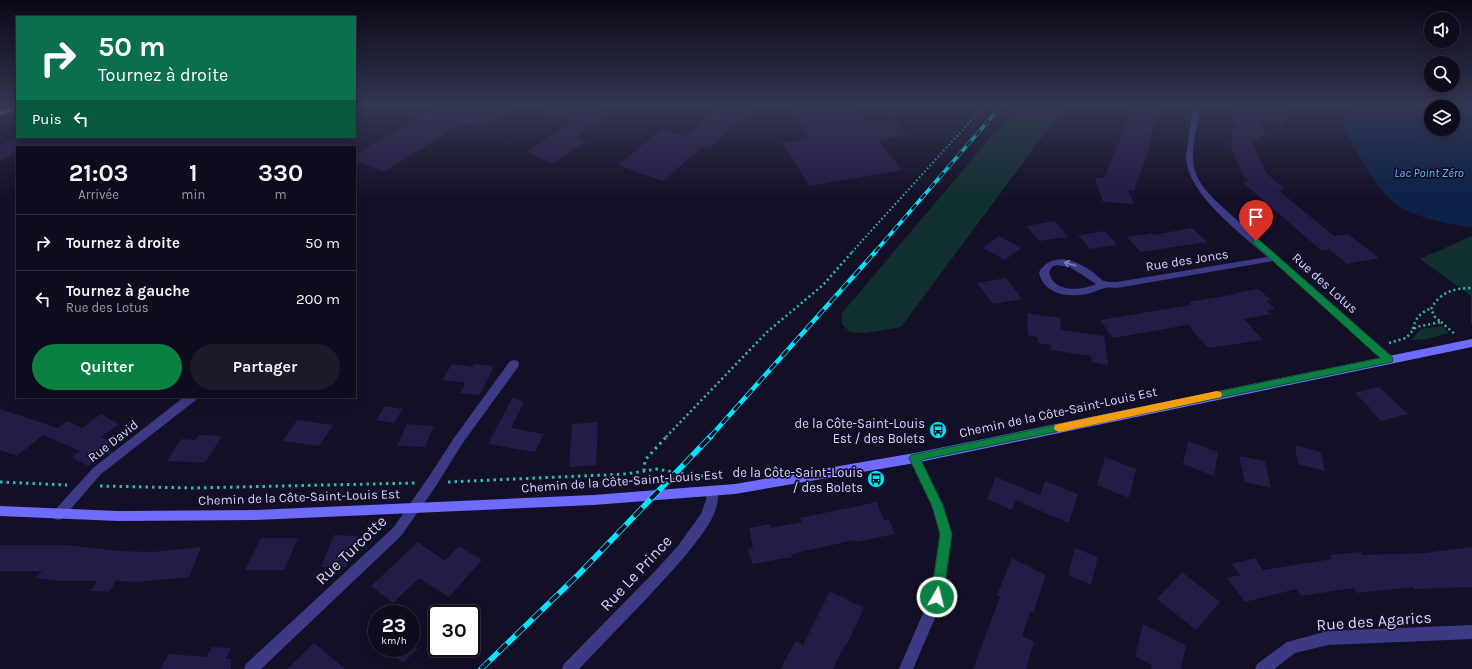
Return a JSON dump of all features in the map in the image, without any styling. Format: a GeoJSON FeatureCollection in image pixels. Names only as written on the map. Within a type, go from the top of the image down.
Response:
{"type":"FeatureCollection","features":[{"type":"Feature","properties":{"kind":"street","name":"Rue des Lotus"},"geometry":{"type":"LineString","coordinates":[[1193,136],[1191,150],[1192,172],[1204,193],[1225,214],[1388,359]]}},
{"type":"Feature","properties":{"kind":"street","name":"Rue des Joncs"},"geometry":{"type":"LineString","coordinates":[[1103,285],[1086,271],[1068,263],[1054,263],[1047,267],[1044,272],[1045,278],[1050,284],[1064,291],[1088,291],[1103,285],[1276,258]]}},
{"type":"Feature","properties":{"kind":"street","name":"Chemin de la Côte-Saint-Louis Est"},"geometry":{"type":"LineString","coordinates":[[0,511],[58,514],[223,516],[593,500],[712,491],[780,482],[915,458],[1388,359],[1472,343]]}},
{"type":"Feature","properties":{"kind":"street","name":"Rue Turcotte"},"geometry":{"type":"LineString","coordinates":[[251,669],[397,532],[458,441],[514,364]]}},
{"type":"Feature","properties":{"kind":"street","name":"Rue David"},"geometry":{"type":"LineString","coordinates":[[58,514],[97,471],[191,398]]}},
{"type":"Feature","properties":{"kind":"street"},"geometry":{"type":"LineString","coordinates":[[906,669],[937,597],[946,534],[938,506],[915,458]]}},
{"type":"Feature","properties":{"kind":"street","name":"Rue Le Prince"},"geometry":{"type":"LineString","coordinates":[[568,669],[662,573],[681,551],[706,517],[712,500],[712,491]]}},
{"type":"Feature","properties":{"kind":"street","name":"Rue des Agarics"},"geometry":{"type":"LineString","coordinates":[[1262,669],[1292,647],[1328,638],[1472,632]]}},
{"type":"Feature","properties":{"kind":"path"},"geometry":{"type":"LineString","coordinates":[[644,471],[646,460],[657,446],[772,326],[823,285],[957,136]]}},
{"type":"Feature","properties":{"kind":"path"},"geometry":{"type":"LineString","coordinates":[[1390,342],[1409,336],[1413,329],[1415,319],[1422,312],[1432,308],[1437,299],[1449,290],[1472,288]]}},
{"type":"Feature","properties":{"kind":"path"},"geometry":{"type":"LineString","coordinates":[[1432,308],[1435,317],[1454,333]]}},
{"type":"Feature","properties":{"kind":"path"},"geometry":{"type":"LineString","coordinates":[[1413,329],[1420,326],[1441,322]]}},
{"type":"Feature","properties":{"kind":"path","name":"Chemin de la Côte-Saint-Louis Est"},"geometry":{"type":"LineString","coordinates":[[440,482],[626,474],[664,469],[686,475],[704,476]]}},
{"type":"Feature","properties":{"kind":"path"},"geometry":{"type":"LineString","coordinates":[[0,482],[71,485]]}},
{"type":"Feature","properties":{"kind":"path","name":"Chemin de la Côte-Saint-Louis Est"},"geometry":{"type":"LineString","coordinates":[[99,486],[193,488],[416,483]]}},
{"type":"Feature","properties":{"kind":"green space"},"geometry":{"type":"Polygon","coordinates":[[[992,136],[1043,136],[901,327],[865,333],[850,332],[842,324],[842,313],[992,136]]]}},
{"type":"Feature","properties":{"kind":"green space"},"geometry":{"type":"Polygon","coordinates":[[[1472,236],[1471,324],[1471,296],[1420,259],[1472,236]]]}},
{"type":"Feature","properties":{"kind":"green space"},"geometry":{"type":"Polygon","coordinates":[[[1442,326],[1449,333],[1426,339],[1412,340],[1420,329],[1442,326]]]}},
{"type":"Feature","properties":{"kind":"water","name":"Lac Point Zéro"},"geometry":{"type":"Polygon","coordinates":[[[1348,136],[1472,136],[1472,227],[1439,222],[1406,210],[1389,198],[1370,174],[1348,136]]]}},
{"type":"Feature","properties":{"kind":"building"},"geometry":{"type":"Polygon","coordinates":[[[387,136],[442,136],[384,172],[356,160],[356,154],[387,136]]]}},
{"type":"Feature","properties":{"kind":"building"},"geometry":{"type":"Polygon","coordinates":[[[550,136],[578,136],[576,138],[585,142],[553,163],[526,152],[550,136]]]}},
{"type":"Feature","properties":{"kind":"building"},"geometry":{"type":"Polygon","coordinates":[[[653,136],[723,136],[708,149],[702,147],[663,181],[618,165],[653,136]]]}},
{"type":"Feature","properties":{"kind":"building"},"geometry":{"type":"Polygon","coordinates":[[[807,136],[900,136],[878,140],[902,170],[809,186],[783,143],[809,139],[807,136]]]}},
{"type":"Feature","properties":{"kind":"building"},"geometry":{"type":"Polygon","coordinates":[[[1121,136],[1150,136],[1149,149],[1134,191],[1128,190],[1134,204],[1103,202],[1095,178],[1104,178],[1121,136]]]}},
{"type":"Feature","properties":{"kind":"building"},"geometry":{"type":"Polygon","coordinates":[[[1232,136],[1259,136],[1260,141],[1250,139],[1266,173],[1285,189],[1278,190],[1334,236],[1348,234],[1379,258],[1347,264],[1329,249],[1322,251],[1242,182],[1248,181],[1244,177],[1229,142],[1233,143],[1232,136]]]}},
{"type":"Feature","properties":{"kind":"building"},"geometry":{"type":"Polygon","coordinates":[[[17,138],[16,153],[0,161],[0,145],[17,138]]]}},
{"type":"Feature","properties":{"kind":"building"},"geometry":{"type":"Polygon","coordinates":[[[1055,221],[1068,237],[1039,241],[1026,226],[1055,221]]]}},
{"type":"Feature","properties":{"kind":"building"},"geometry":{"type":"Polygon","coordinates":[[[1192,228],[1207,242],[1141,252],[1127,237],[1152,233],[1153,235],[1192,228]]]}},
{"type":"Feature","properties":{"kind":"building"},"geometry":{"type":"Polygon","coordinates":[[[1105,231],[1117,245],[1090,249],[1078,235],[1105,231]]]}},
{"type":"Feature","properties":{"kind":"building"},"geometry":{"type":"Polygon","coordinates":[[[999,236],[1021,248],[1005,260],[983,248],[999,236]]]}},
{"type":"Feature","properties":{"kind":"building"},"geometry":{"type":"Polygon","coordinates":[[[1006,278],[1022,299],[993,304],[977,283],[1006,278]]]}},
{"type":"Feature","properties":{"kind":"building"},"geometry":{"type":"Polygon","coordinates":[[[1258,289],[1271,300],[1266,301],[1275,309],[1267,311],[1271,314],[1244,319],[1263,340],[1208,348],[1188,325],[1113,338],[1100,320],[1191,305],[1189,302],[1258,289]]]}},
{"type":"Feature","properties":{"kind":"building"},"geometry":{"type":"Polygon","coordinates":[[[1027,313],[1060,318],[1061,330],[1104,336],[1108,365],[1092,362],[1091,356],[1051,350],[1051,345],[1038,343],[1037,337],[1028,335],[1027,313]]]}},
{"type":"Feature","properties":{"kind":"building"},"geometry":{"type":"Polygon","coordinates":[[[452,364],[473,367],[474,364],[494,366],[480,395],[460,393],[465,383],[442,380],[452,364]]]}},
{"type":"Feature","properties":{"kind":"building"},"geometry":{"type":"Polygon","coordinates":[[[1379,387],[1408,414],[1381,421],[1355,393],[1379,387]]]}},
{"type":"Feature","properties":{"kind":"building"},"geometry":{"type":"Polygon","coordinates":[[[513,397],[524,402],[511,428],[544,434],[535,452],[488,444],[513,397]]]}},
{"type":"Feature","properties":{"kind":"building"},"geometry":{"type":"Polygon","coordinates":[[[385,406],[403,409],[394,423],[376,420],[385,406]]]}},
{"type":"Feature","properties":{"kind":"building"},"geometry":{"type":"Polygon","coordinates":[[[0,409],[58,428],[67,421],[82,428],[101,414],[119,424],[101,437],[115,444],[88,466],[72,457],[80,451],[43,435],[17,456],[0,450],[0,409]]]}},
{"type":"Feature","properties":{"kind":"building"},"geometry":{"type":"Polygon","coordinates":[[[297,420],[333,425],[319,446],[283,441],[297,420]]]}},
{"type":"Feature","properties":{"kind":"building"},"geometry":{"type":"Polygon","coordinates":[[[598,422],[596,465],[569,467],[572,424],[598,422]]]}},
{"type":"Feature","properties":{"kind":"building"},"geometry":{"type":"Polygon","coordinates":[[[407,424],[434,426],[425,447],[397,446],[407,424]]]}},
{"type":"Feature","properties":{"kind":"building"},"geometry":{"type":"Polygon","coordinates":[[[199,435],[222,436],[205,463],[167,461],[181,439],[195,440],[199,435]]]}},
{"type":"Feature","properties":{"kind":"building"},"geometry":{"type":"Polygon","coordinates":[[[1188,441],[1218,452],[1214,476],[1183,464],[1188,441]]]}},
{"type":"Feature","properties":{"kind":"building"},"geometry":{"type":"Polygon","coordinates":[[[1295,445],[1321,452],[1325,471],[1298,464],[1295,445]]]}},
{"type":"Feature","properties":{"kind":"building"},"geometry":{"type":"Polygon","coordinates":[[[1239,456],[1265,461],[1271,488],[1245,482],[1239,456]]]}},
{"type":"Feature","properties":{"kind":"building"},"geometry":{"type":"Polygon","coordinates":[[[1105,457],[1136,469],[1129,498],[1097,485],[1105,457]]]}},
{"type":"Feature","properties":{"kind":"building"},"geometry":{"type":"Polygon","coordinates":[[[996,477],[1040,495],[1045,481],[1078,494],[1069,523],[1015,500],[1012,510],[987,499],[996,477]]]}},
{"type":"Feature","properties":{"kind":"building"},"geometry":{"type":"Polygon","coordinates":[[[877,502],[884,521],[889,519],[895,534],[856,542],[855,540],[791,554],[792,557],[752,564],[748,549],[753,548],[749,528],[770,524],[771,528],[802,522],[800,518],[877,502]]]}},
{"type":"Feature","properties":{"kind":"building"},"geometry":{"type":"Polygon","coordinates":[[[334,535],[358,536],[346,567],[321,567],[334,535]]]}},
{"type":"Feature","properties":{"kind":"building"},"geometry":{"type":"Polygon","coordinates":[[[261,538],[298,538],[284,570],[245,570],[261,538]]]}},
{"type":"Feature","properties":{"kind":"building"},"geometry":{"type":"Polygon","coordinates":[[[418,542],[445,561],[459,546],[482,560],[449,597],[419,578],[393,603],[371,586],[418,542]]]}},
{"type":"Feature","properties":{"kind":"building"},"geometry":{"type":"Polygon","coordinates":[[[0,545],[67,545],[119,551],[153,552],[201,547],[189,577],[137,582],[116,581],[109,592],[91,591],[97,581],[63,581],[36,578],[42,571],[0,571],[0,545]]]}},
{"type":"Feature","properties":{"kind":"building"},"geometry":{"type":"Polygon","coordinates":[[[1472,547],[1472,587],[1414,589],[1413,587],[1357,593],[1353,588],[1301,596],[1296,589],[1245,602],[1227,578],[1240,575],[1232,564],[1255,558],[1263,570],[1332,559],[1330,555],[1361,552],[1362,555],[1424,553],[1472,547]]]}},
{"type":"Feature","properties":{"kind":"building"},"geometry":{"type":"Polygon","coordinates":[[[1075,548],[1098,557],[1091,585],[1068,575],[1075,548]]]}},
{"type":"Feature","properties":{"kind":"building"},"geometry":{"type":"Polygon","coordinates":[[[1012,558],[1046,575],[1033,613],[1030,612],[1022,636],[1034,642],[1026,669],[973,669],[1000,597],[997,595],[1012,558]]]}},
{"type":"Feature","properties":{"kind":"building"},"geometry":{"type":"Polygon","coordinates":[[[1182,572],[1220,602],[1196,630],[1157,599],[1182,572]]]}},
{"type":"Feature","properties":{"kind":"building"},"geometry":{"type":"Polygon","coordinates":[[[830,591],[864,608],[833,669],[780,669],[796,641],[803,645],[830,591]]]}},
{"type":"Feature","properties":{"kind":"building"},"geometry":{"type":"Polygon","coordinates":[[[1143,624],[1186,645],[1181,669],[1151,669],[1152,665],[1135,656],[1143,624]]]}},
{"type":"Feature","properties":{"kind":"building"},"geometry":{"type":"Polygon","coordinates":[[[314,643],[345,669],[287,669],[314,643]]]}},
{"type":"Feature","properties":{"kind":"building"},"geometry":{"type":"Polygon","coordinates":[[[212,647],[231,648],[226,659],[231,659],[231,669],[160,669],[169,654],[206,657],[212,647]]]}},
{"type":"Feature","properties":{"kind":"building"},"geometry":{"type":"Polygon","coordinates":[[[396,657],[409,657],[403,663],[396,657]]]}},
{"type":"Feature","properties":{"kind":"railway"},"geometry":{"type":"LineString","coordinates":[[875,252],[975,136]]}},
{"type":"Feature","properties":{"kind":"railway"},"geometry":{"type":"LineString","coordinates":[[710,437],[876,251]]}},
{"type":"Feature","properties":{"kind":"railway"},"geometry":{"type":"LineString","coordinates":[[481,669],[579,574],[711,436]]}},
{"type":"Feature","properties":{"kind":"slow traffic"},"geometry":{"type":"LineString","coordinates":[[1059,428],[1217,395]]}},
{"type":"Feature","properties":{"kind":"place","name":"de la Côte-Saint-Louis Est / des Bolets"},"geometry":{"type":"Point","coordinates":[938,430]}},
{"type":"Feature","properties":{"kind":"place","name":"de la Côte-Saint-Louis / des Bolets"},"geometry":{"type":"Point","coordinates":[876,479]}},
{"type":"Feature","properties":{"kind":"route"},"geometry":{"type":"LineString","coordinates":[[937,597],[946,534],[945,526],[938,506],[915,458],[1388,359],[1256,241]]}}]}
